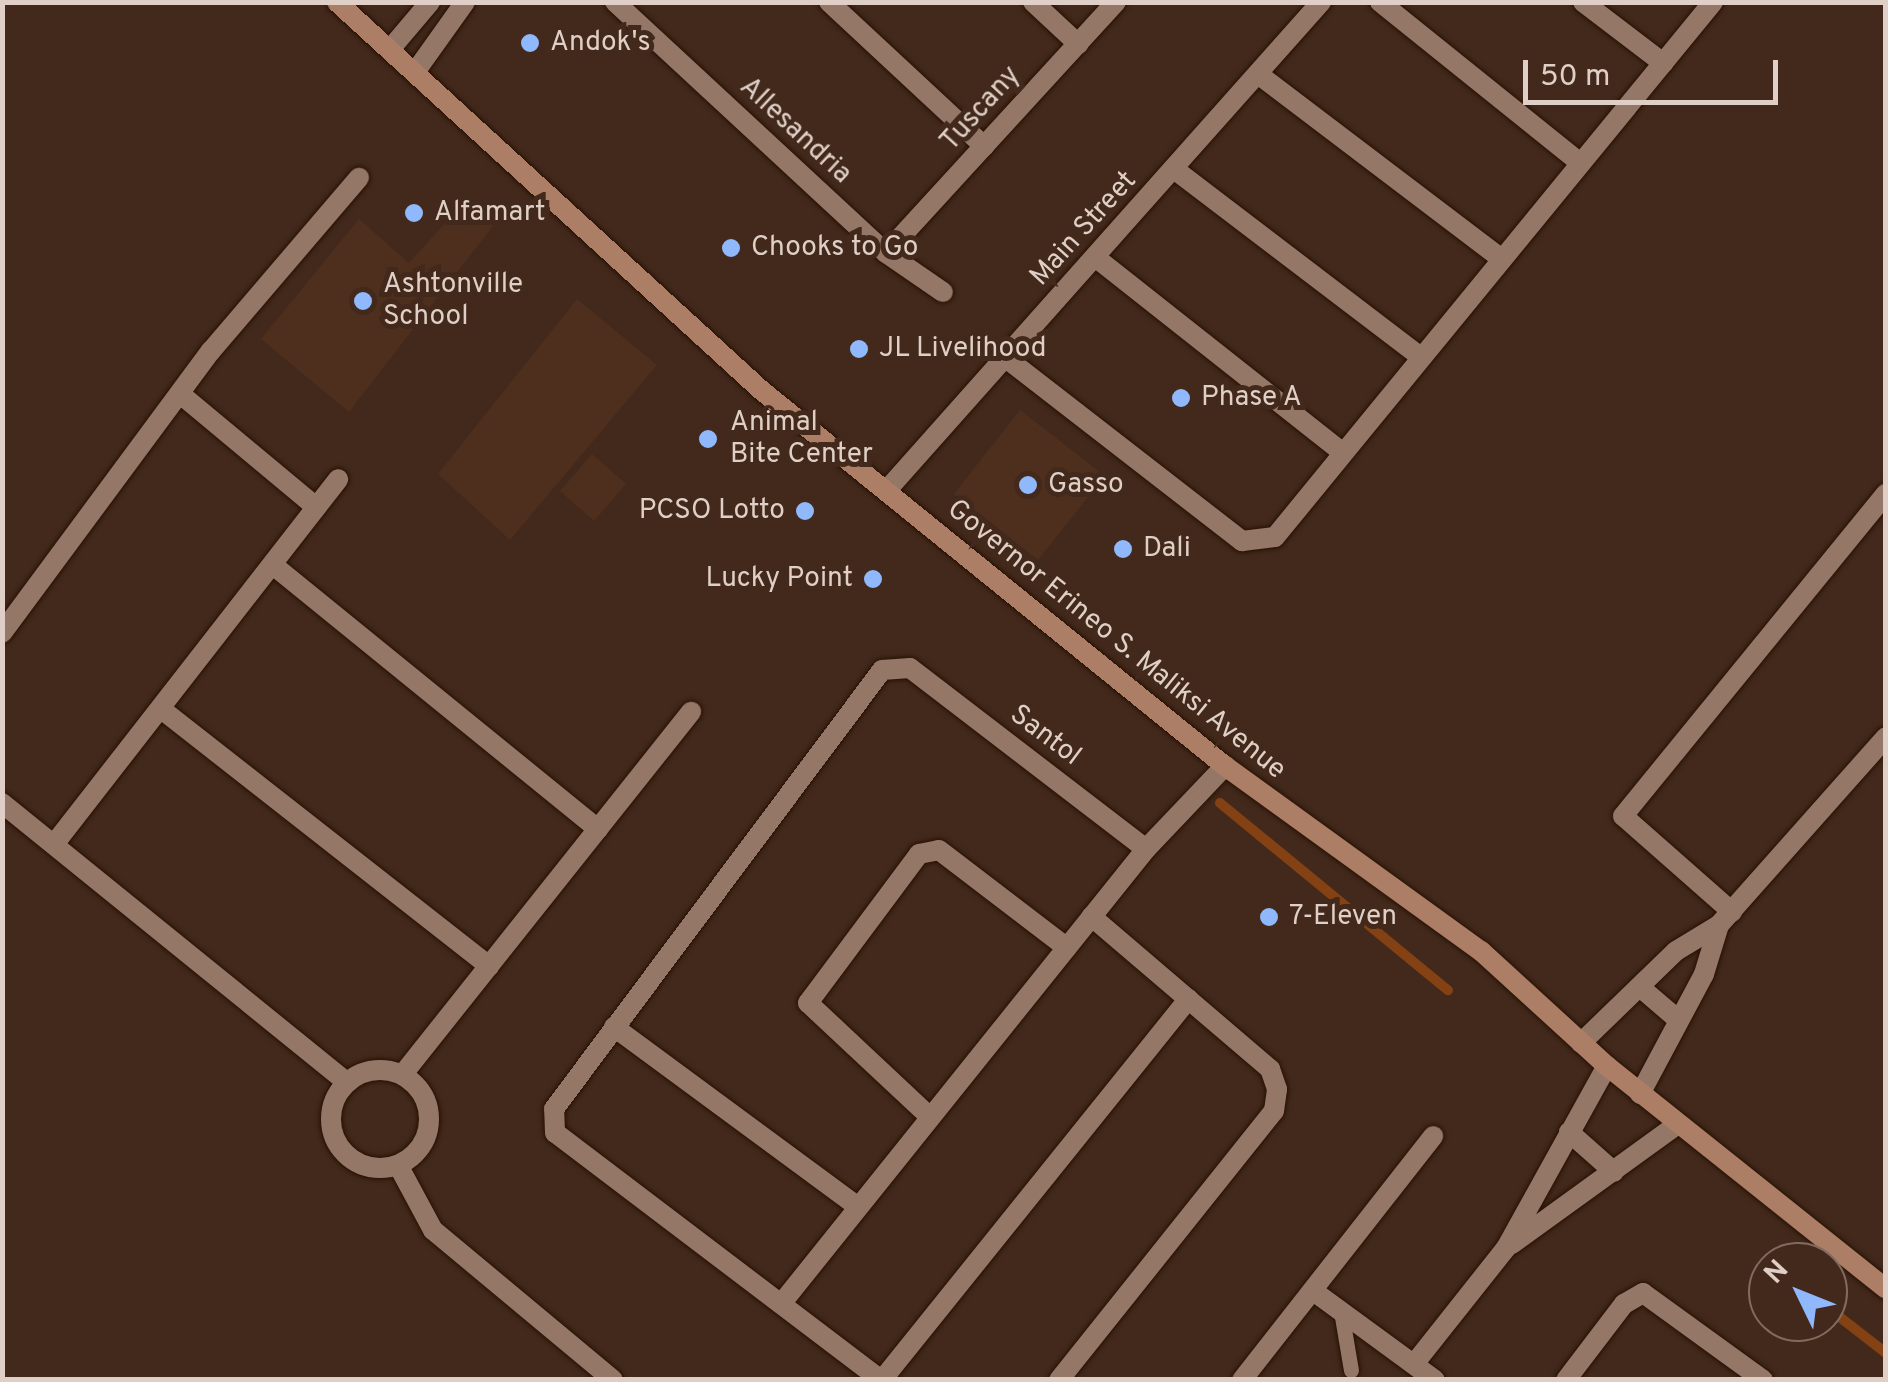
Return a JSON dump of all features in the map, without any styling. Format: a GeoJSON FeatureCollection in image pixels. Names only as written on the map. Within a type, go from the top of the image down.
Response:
{"type":"FeatureCollection","features":[{"type":"Feature","properties":{"kind":"main road","name":"Governor Erineo S. Maliksi Avenue"},"geometry":{"type":"LineString","coordinates":[[337,2],[418,68],[762,390],[1225,766],[1480,951],[1606,1066],[1886,1289]]}},
{"type":"Feature","properties":{"kind":"street"},"geometry":{"type":"LineString","coordinates":[[392,47],[430,2]]}},
{"type":"Feature","properties":{"kind":"street"},"geometry":{"type":"LineString","coordinates":[[418,68],[465,2]]}},
{"type":"Feature","properties":{"kind":"street","name":"Allesandria"},"geometry":{"type":"LineString","coordinates":[[615,2],[886,253],[943,292]]}},
{"type":"Feature","properties":{"kind":"street"},"geometry":{"type":"LineString","coordinates":[[829,2],[984,146]]}},
{"type":"Feature","properties":{"kind":"street"},"geometry":{"type":"LineString","coordinates":[[1033,2],[1078,44]]}},
{"type":"Feature","properties":{"kind":"street","name":"Tuscany"},"geometry":{"type":"LineString","coordinates":[[886,253],[1116,2]]}},
{"type":"Feature","properties":{"kind":"street","name":"Main Street"},"geometry":{"type":"LineString","coordinates":[[887,490],[1321,2]]}},
{"type":"Feature","properties":{"kind":"street"},"geometry":{"type":"LineString","coordinates":[[1380,2],[1580,163]]}},
{"type":"Feature","properties":{"kind":"street"},"geometry":{"type":"LineString","coordinates":[[1583,2],[1662,63]]}},
{"type":"Feature","properties":{"kind":"street"},"geometry":{"type":"LineString","coordinates":[[1006,358],[1242,541],[1275,537],[1713,2]]}},
{"type":"Feature","properties":{"kind":"street"},"geometry":{"type":"LineString","coordinates":[[1258,74],[1502,258]]}},
{"type":"Feature","properties":{"kind":"street"},"geometry":{"type":"LineString","coordinates":[[1174,168],[1421,357]]}},
{"type":"Feature","properties":{"kind":"street"},"geometry":{"type":"LineString","coordinates":[[2,634],[184,396],[212,350],[358,178]]}},
{"type":"Feature","properties":{"kind":"street"},"geometry":{"type":"LineString","coordinates":[[1096,257],[1342,452]]}},
{"type":"Feature","properties":{"kind":"street"},"geometry":{"type":"LineString","coordinates":[[184,396],[316,506]]}},
{"type":"Feature","properties":{"kind":"street"},"geometry":{"type":"LineString","coordinates":[[55,843],[165,712],[338,479]]}},
{"type":"Feature","properties":{"kind":"street"},"geometry":{"type":"LineString","coordinates":[[1726,918],[1623,816],[1886,494]]}},
{"type":"Feature","properties":{"kind":"street"},"geometry":{"type":"LineString","coordinates":[[274,565],[598,829]]}},
{"type":"Feature","properties":{"kind":"street","name":"Santol"},"geometry":{"type":"LineString","coordinates":[[614,1027],[882,670],[910,668],[1146,848]]}},
{"type":"Feature","properties":{"kind":"street"},"geometry":{"type":"LineString","coordinates":[[165,712],[489,966]]}},
{"type":"Feature","properties":{"kind":"street"},"geometry":{"type":"LineString","coordinates":[[403,1074],[691,712]]}},
{"type":"Feature","properties":{"kind":"street"},"geometry":{"type":"LineString","coordinates":[[1640,1094],[1726,918],[1886,737]]}},
{"type":"Feature","properties":{"kind":"street"},"geometry":{"type":"LineString","coordinates":[[781,1304],[1146,848],[1225,766]]}},
{"type":"Feature","properties":{"kind":"street"},"geometry":{"type":"LineString","coordinates":[[2,803],[347,1082]]}},
{"type":"Feature","properties":{"kind":"street"},"geometry":{"type":"LineString","coordinates":[[930,1117],[808,1003],[919,854],[939,850],[1067,948]]}},
{"type":"Feature","properties":{"kind":"street"},"geometry":{"type":"LineString","coordinates":[[1059,1380],[1274,1111],[1270,1069],[1091,916]]}},
{"type":"Feature","properties":{"kind":"street"},"geometry":{"type":"LineString","coordinates":[[1581,1043],[1676,951],[1726,918]]}},
{"type":"Feature","properties":{"kind":"street"},"geometry":{"type":"LineString","coordinates":[[1641,988],[1676,1018]]}},
{"type":"Feature","properties":{"kind":"street"},"geometry":{"type":"LineString","coordinates":[[858,1208],[614,1027],[554,1109],[555,1132],[881,1380],[1188,998]]}},
{"type":"Feature","properties":{"kind":"street"},"geometry":{"type":"LineString","coordinates":[[1414,1364],[1506,1248],[1606,1066]]}},
{"type":"Feature","properties":{"kind":"street"},"geometry":{"type":"LineString","coordinates":[[374,1070],[403,1074],[425,1098],[429,1129],[398,1165],[368,1167],[342,1151],[332,1108],[347,1082],[374,1070]]}},
{"type":"Feature","properties":{"kind":"street"},"geometry":{"type":"LineString","coordinates":[[1506,1248],[1678,1124]]}},
{"type":"Feature","properties":{"kind":"street"},"geometry":{"type":"LineString","coordinates":[[1569,1132],[1614,1172]]}},
{"type":"Feature","properties":{"kind":"street"},"geometry":{"type":"LineString","coordinates":[[1242,1380],[1316,1293],[1433,1136]]}},
{"type":"Feature","properties":{"kind":"street"},"geometry":{"type":"LineString","coordinates":[[398,1165],[433,1230],[613,1380]]}},
{"type":"Feature","properties":{"kind":"street"},"geometry":{"type":"LineString","coordinates":[[1316,1293],[1435,1380]]}},
{"type":"Feature","properties":{"kind":"street"},"geometry":{"type":"LineString","coordinates":[[1566,1380],[1624,1304],[1643,1293],[1763,1380]]}},
{"type":"Feature","properties":{"kind":"lane"},"geometry":{"type":"LineString","coordinates":[[1341,1311],[1351,1370]]}},
{"type":"Feature","properties":{"kind":"shaded area","name":"Ashtonville School"},"geometry":{"type":"Polygon","coordinates":[[[464,202],[493,226],[349,412],[261,339],[359,219],[409,263],[464,202]]]}},
{"type":"Feature","properties":{"kind":"shaded area"},"geometry":{"type":"Polygon","coordinates":[[[577,299],[657,365],[510,540],[438,474],[577,299]]]}},
{"type":"Feature","properties":{"kind":"shaded area"},"geometry":{"type":"Polygon","coordinates":[[[1020,410],[1105,476],[1038,560],[954,494],[1020,410]]]}},
{"type":"Feature","properties":{"kind":"shaded area"},"geometry":{"type":"Polygon","coordinates":[[[592,454],[626,484],[594,521],[560,491],[592,454]]]}},
{"type":"Feature","properties":{"kind":"waterway"},"geometry":{"type":"LineString","coordinates":[[1220,803],[1448,990]]}},
{"type":"Feature","properties":{"kind":"waterway"},"geometry":{"type":"LineString","coordinates":[[1848,1324],[1886,1353]]}},
{"type":"Feature","properties":{"kind":"place","name":"Andok's"},"geometry":{"type":"Point","coordinates":[530,43]}},
{"type":"Feature","properties":{"kind":"place","name":"Alfamart"},"geometry":{"type":"Point","coordinates":[414,213]}},
{"type":"Feature","properties":{"kind":"place","name":"Chooks to Go"},"geometry":{"type":"Point","coordinates":[731,248]}},
{"type":"Feature","properties":{"kind":"place","name":"Ashtonville School"},"geometry":{"type":"Point","coordinates":[363,301]}},
{"type":"Feature","properties":{"kind":"place","name":"JL Livelihood"},"geometry":{"type":"Point","coordinates":[859,349]}},
{"type":"Feature","properties":{"kind":"place","name":"Phase A"},"geometry":{"type":"Point","coordinates":[1181,398]}},
{"type":"Feature","properties":{"kind":"place","name":"Animal Bite Center"},"geometry":{"type":"Point","coordinates":[708,439]}},
{"type":"Feature","properties":{"kind":"place","name":"Gasso"},"geometry":{"type":"Point","coordinates":[1028,485]}},
{"type":"Feature","properties":{"kind":"place","name":"PCSO Lotto"},"geometry":{"type":"Point","coordinates":[805,511]}},
{"type":"Feature","properties":{"kind":"place","name":"Dali"},"geometry":{"type":"Point","coordinates":[1123,549]}},
{"type":"Feature","properties":{"kind":"place","name":"Lucky Point"},"geometry":{"type":"Point","coordinates":[873,579]}},
{"type":"Feature","properties":{"kind":"place","name":"7-Eleven"},"geometry":{"type":"Point","coordinates":[1269,917]}}]}
